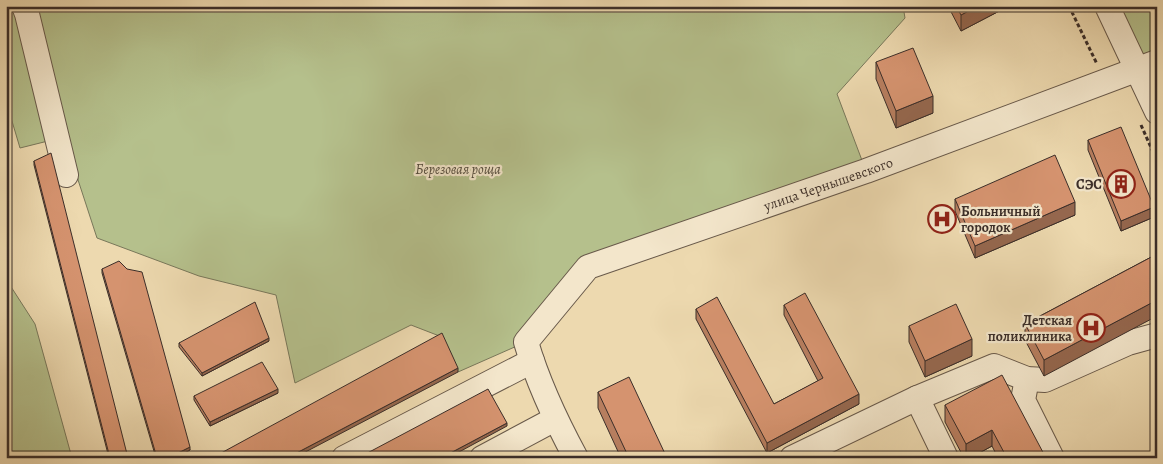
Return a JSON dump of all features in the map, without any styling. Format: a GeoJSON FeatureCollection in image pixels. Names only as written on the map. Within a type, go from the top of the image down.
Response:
{"type":"FeatureCollection","features":[{"type":"Feature","properties":{"kind":"street"},"geometry":{"type":"LineString","coordinates":[[24,6],[66,175]]}},
{"type":"Feature","properties":{"kind":"street"},"geometry":{"type":"LineString","coordinates":[[1107,6],[1147,66],[1157,112]]}},
{"type":"Feature","properties":{"kind":"street","name":"улица Чернышевского"},"geometry":{"type":"LineString","coordinates":[[529,352],[588,267],[866,171],[1147,66]]}},
{"type":"Feature","properties":{"kind":"street"},"geometry":{"type":"LineString","coordinates":[[792,458],[917,398],[994,366],[1027,379],[1046,380],[1128,343],[1157,335]]}},
{"type":"Feature","properties":{"kind":"street"},"geometry":{"type":"LineString","coordinates":[[344,458],[529,352],[555,419],[576,458]]}},
{"type":"Feature","properties":{"kind":"street"},"geometry":{"type":"LineString","coordinates":[[1027,379],[1023,400],[1052,458]]}},
{"type":"Feature","properties":{"kind":"street"},"geometry":{"type":"LineString","coordinates":[[917,398],[946,458]]}},
{"type":"Feature","properties":{"kind":"street"},"geometry":{"type":"LineString","coordinates":[[482,458],[555,419]]}},
{"type":"Feature","properties":{"kind":"green space","name":"Березовая роща"},"geometry":{"type":"Polygon","coordinates":[[[6,6],[903,6],[905,18],[837,94],[866,171],[588,267],[526,342],[458,372],[442,337],[411,325],[295,383],[276,295],[199,276],[97,238],[64,137],[20,148],[6,101],[6,6]]]}},
{"type":"Feature","properties":{"kind":"green space"},"geometry":{"type":"Polygon","coordinates":[[[1107,6],[1157,6],[1157,62],[1136,71],[1107,6]]]}},
{"type":"Feature","properties":{"kind":"green space"},"geometry":{"type":"Polygon","coordinates":[[[6,279],[35,324],[72,458],[6,458],[6,279]]]}},
{"type":"Feature","properties":{"kind":"building"},"geometry":{"type":"Polygon","coordinates":[[[956,6],[978,6],[961,15],[956,6]]]}},
{"type":"Feature","properties":{"kind":"building"},"geometry":{"type":"Polygon","coordinates":[[[913,48],[933,96],[896,111],[876,62],[913,48]]]}},
{"type":"Feature","properties":{"kind":"building","name":"СЭС"},"geometry":{"type":"Polygon","coordinates":[[[1121,127],[1154,207],[1121,221],[1088,140],[1121,127]]]}},
{"type":"Feature","properties":{"kind":"building"},"geometry":{"type":"Polygon","coordinates":[[[51,153],[128,458],[110,458],[34,161],[51,153]]]}},
{"type":"Feature","properties":{"kind":"building"},"geometry":{"type":"Polygon","coordinates":[[[1055,155],[1075,202],[975,246],[955,199],[1055,155]]]}},
{"type":"Feature","properties":{"kind":"building","name":"Детская поликлиника"},"geometry":{"type":"Polygon","coordinates":[[[1157,254],[1157,300],[1044,360],[1025,324],[1157,254]]]}},
{"type":"Feature","properties":{"kind":"building"},"geometry":{"type":"Polygon","coordinates":[[[119,261],[127,269],[142,272],[190,447],[168,458],[157,458],[102,269],[119,261]]]}},
{"type":"Feature","properties":{"kind":"building"},"geometry":{"type":"Polygon","coordinates":[[[805,293],[859,394],[767,443],[696,309],[717,297],[774,404],[823,378],[784,305],[805,293]]]}},
{"type":"Feature","properties":{"kind":"building"},"geometry":{"type":"Polygon","coordinates":[[[255,302],[269,338],[202,373],[179,343],[255,302]]]}},
{"type":"Feature","properties":{"kind":"building"},"geometry":{"type":"Polygon","coordinates":[[[956,304],[972,339],[925,361],[909,326],[956,304]]]}},
{"type":"Feature","properties":{"kind":"building"},"geometry":{"type":"Polygon","coordinates":[[[442,333],[458,368],[287,458],[212,458],[442,333]]]}},
{"type":"Feature","properties":{"kind":"building"},"geometry":{"type":"Polygon","coordinates":[[[262,362],[278,389],[210,422],[194,396],[262,362]]]}},
{"type":"Feature","properties":{"kind":"building"},"geometry":{"type":"Polygon","coordinates":[[[1002,375],[1046,458],[1007,458],[992,430],[966,444],[945,405],[1002,375]]]}},
{"type":"Feature","properties":{"kind":"building"},"geometry":{"type":"Polygon","coordinates":[[[629,377],[667,458],[629,458],[598,392],[629,377]]]}},
{"type":"Feature","properties":{"kind":"building"},"geometry":{"type":"Polygon","coordinates":[[[488,389],[507,423],[441,458],[358,458],[488,389]]]}},
{"type":"Feature","properties":{"kind":"place","name":"СЭС"},"geometry":{"type":"Point","coordinates":[1121,184]}},
{"type":"Feature","properties":{"kind":"place","name":"Больничный городок"},"geometry":{"type":"Point","coordinates":[942,219]}},
{"type":"Feature","properties":{"kind":"place","name":"Детская поликлиника"},"geometry":{"type":"Point","coordinates":[1091,328]}}]}
